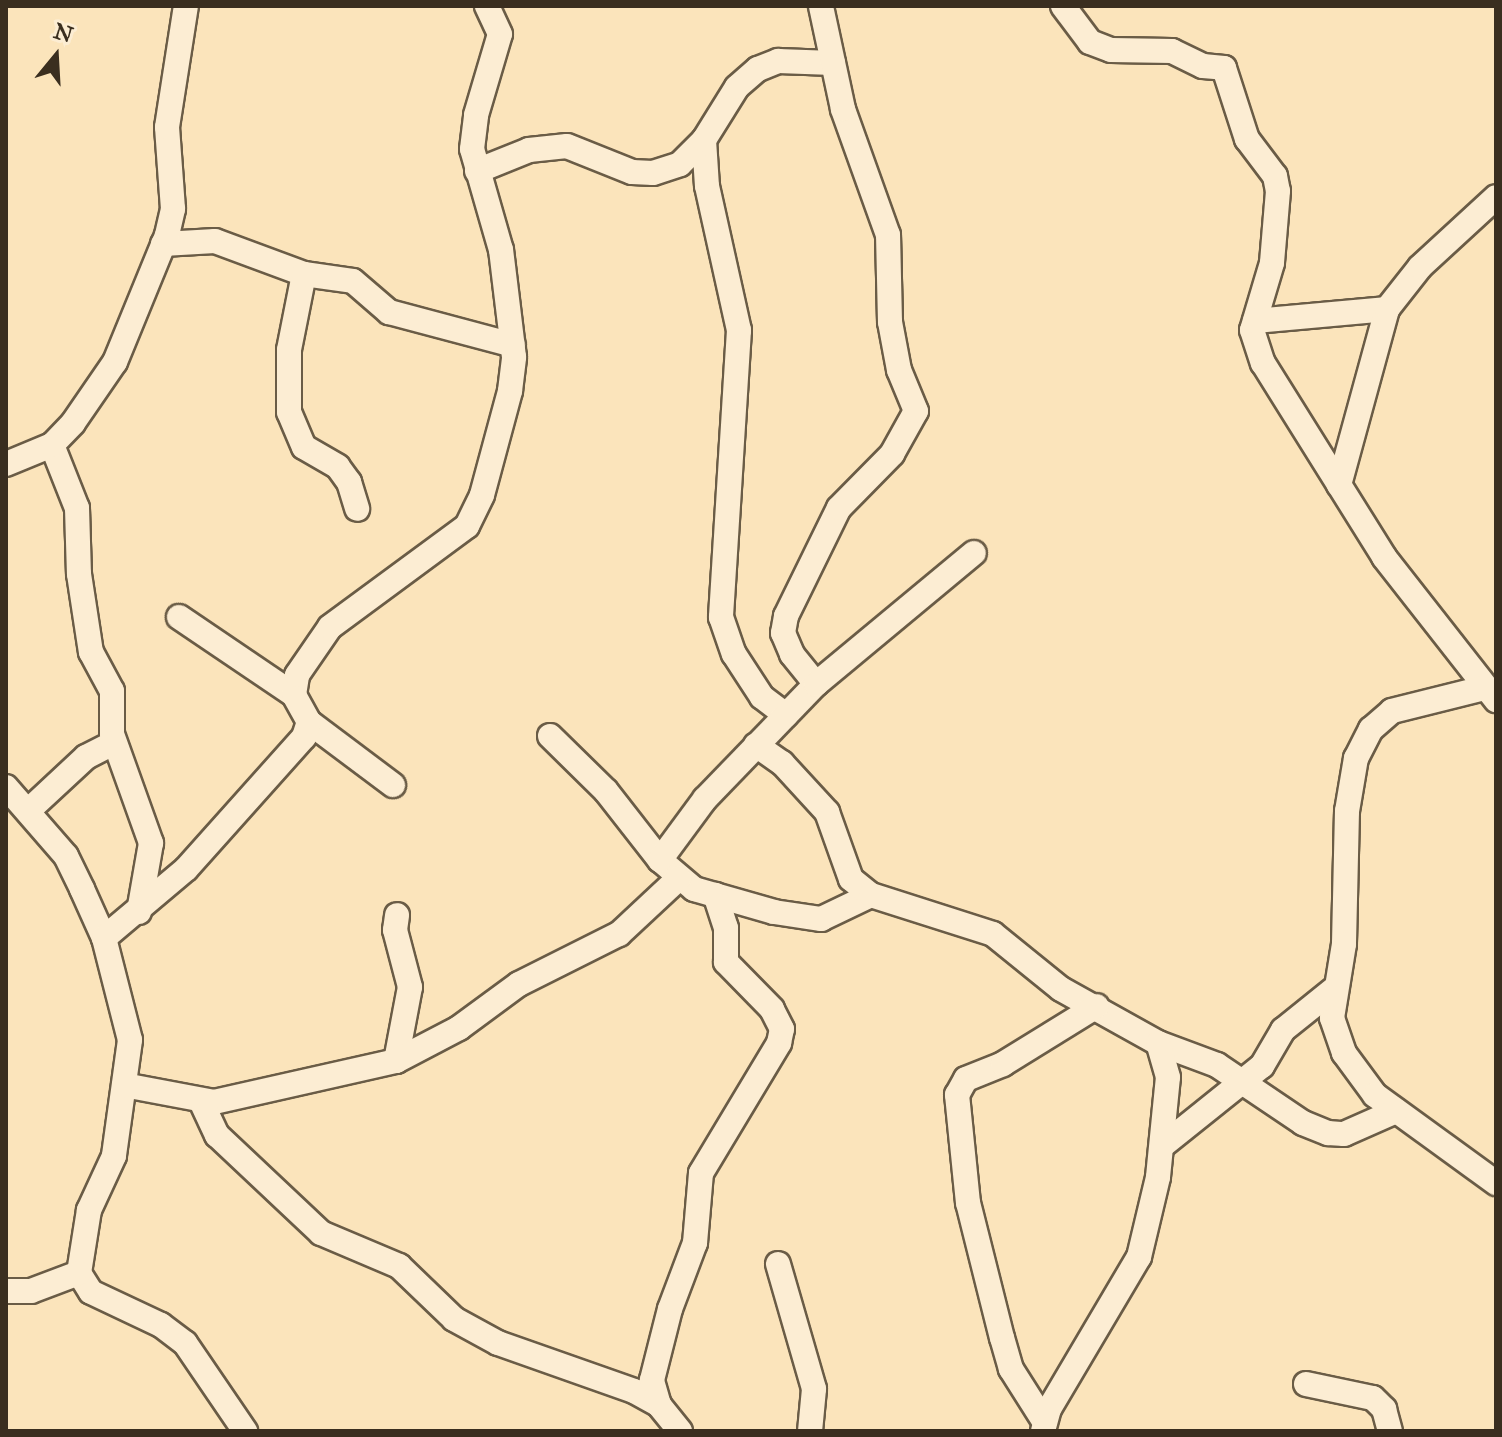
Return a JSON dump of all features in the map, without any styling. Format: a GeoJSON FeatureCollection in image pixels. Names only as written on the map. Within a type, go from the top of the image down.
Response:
{"type":"FeatureCollection","features":[{"type":"Feature","properties":{"kind":"street"},"geometry":{"type":"LineString","coordinates":[[6,464],[52,445],[115,362],[163,244],[173,209],[167,127],[186,6]]}},
{"type":"Feature","properties":{"kind":"street"},"geometry":{"type":"LineString","coordinates":[[294,695],[297,675],[330,627],[467,526],[474,515],[510,391],[513,345],[501,250],[472,149],[476,115],[500,34],[487,6]]}},
{"type":"Feature","properties":{"kind":"street"},"geometry":{"type":"LineString","coordinates":[[816,684],[783,633],[791,603],[839,508],[892,454],[916,411],[899,370],[890,322],[888,235],[843,109],[821,6]]}},
{"type":"Feature","properties":{"kind":"street"},"geometry":{"type":"LineString","coordinates":[[1063,6],[1090,42],[1111,50],[1172,51],[1203,66],[1224,68],[1247,139],[1275,176],[1278,191],[1272,263],[1252,330],[1273,382],[1310,432],[1384,557],[1446,632],[1490,694],[1392,711],[1371,729],[1356,758],[1347,811],[1344,944],[1333,990],[1332,1018],[1344,1053],[1360,1079],[1396,1111],[1496,1183]]}},
{"type":"Feature","properties":{"kind":"street"},"geometry":{"type":"LineString","coordinates":[[477,171],[529,150],[557,146],[588,152],[632,172],[653,173],[680,164],[704,140],[737,87],[758,69],[778,61],[833,63]]}},
{"type":"Feature","properties":{"kind":"street"},"geometry":{"type":"LineString","coordinates":[[704,140],[707,186],[739,330],[721,617],[734,654],[762,697],[786,715]]}},
{"type":"Feature","properties":{"kind":"street"},"geometry":{"type":"LineString","coordinates":[[1339,485],[1387,309],[1420,267],[1496,197]]}},
{"type":"Feature","properties":{"kind":"street"},"geometry":{"type":"LineString","coordinates":[[163,244],[215,241],[304,274],[353,281],[389,312],[513,345]]}},
{"type":"Feature","properties":{"kind":"street"},"geometry":{"type":"LineString","coordinates":[[304,274],[289,350],[289,412],[304,447],[338,467],[349,482],[357,509]]}},
{"type":"Feature","properties":{"kind":"street"},"geometry":{"type":"LineString","coordinates":[[1255,321],[1387,309]]}},
{"type":"Feature","properties":{"kind":"street"},"geometry":{"type":"LineString","coordinates":[[52,445],[77,508],[87,634],[112,691],[114,743],[151,843],[139,912]]}},
{"type":"Feature","properties":{"kind":"street"},"geometry":{"type":"LineString","coordinates":[[660,860],[705,799],[816,684],[974,553]]}},
{"type":"Feature","properties":{"kind":"street"},"geometry":{"type":"LineString","coordinates":[[179,617],[294,695],[309,722],[393,785]]}},
{"type":"Feature","properties":{"kind":"street"},"geometry":{"type":"LineString","coordinates":[[104,938],[139,912],[294,749],[309,722]]}},
{"type":"Feature","properties":{"kind":"street"},"geometry":{"type":"LineString","coordinates":[[550,736],[606,791],[660,860],[679,878],[715,895],[821,919],[871,895]]}},
{"type":"Feature","properties":{"kind":"street"},"geometry":{"type":"LineString","coordinates":[[29,810],[86,757],[114,743]]}},
{"type":"Feature","properties":{"kind":"street"},"geometry":{"type":"LineString","coordinates":[[756,745],[782,763],[827,812],[851,879],[871,895],[993,934],[1061,989],[1097,1006],[1158,1043],[1244,1081],[1303,1123],[1328,1133],[1344,1134],[1396,1111]]}},
{"type":"Feature","properties":{"kind":"street"},"geometry":{"type":"LineString","coordinates":[[6,787],[66,856],[104,938],[130,1040],[114,1156],[89,1210],[79,1273],[91,1292],[161,1325],[185,1343],[245,1431]]}},
{"type":"Feature","properties":{"kind":"street"},"geometry":{"type":"LineString","coordinates":[[124,1085],[201,1101],[396,1061],[459,1028],[519,984],[619,934],[679,878]]}},
{"type":"Feature","properties":{"kind":"street"},"geometry":{"type":"LineString","coordinates":[[659,1405],[652,1380],[670,1309],[695,1243],[701,1173],[779,1043],[782,1029],[772,1009],[726,962],[726,928],[715,895]]}},
{"type":"Feature","properties":{"kind":"street"},"geometry":{"type":"LineString","coordinates":[[396,1061],[410,987],[395,930],[397,915]]}},
{"type":"Feature","properties":{"kind":"street"},"geometry":{"type":"LineString","coordinates":[[1162,1146],[1244,1081],[1269,1057],[1283,1030],[1333,990]]}},
{"type":"Feature","properties":{"kind":"street"},"geometry":{"type":"LineString","coordinates":[[1043,1426],[1011,1369],[1002,1338],[968,1203],[957,1095],[966,1079],[1013,1059],[1097,1006]]}},
{"type":"Feature","properties":{"kind":"street"},"geometry":{"type":"LineString","coordinates":[[1043,1426],[1130,1278],[1152,1207],[1162,1146],[1168,1077],[1158,1043]]}},
{"type":"Feature","properties":{"kind":"street"},"geometry":{"type":"LineString","coordinates":[[201,1101],[225,1144],[321,1233],[399,1266],[454,1319],[498,1343],[634,1391],[659,1405],[680,1431]]}},
{"type":"Feature","properties":{"kind":"street"},"geometry":{"type":"LineString","coordinates":[[778,1264],[814,1389],[810,1431]]}},
{"type":"Feature","properties":{"kind":"street"},"geometry":{"type":"LineString","coordinates":[[6,1291],[31,1291],[79,1273]]}},
{"type":"Feature","properties":{"kind":"street"},"geometry":{"type":"LineString","coordinates":[[1306,1384],[1373,1398],[1384,1409],[1390,1431]]}}]}
